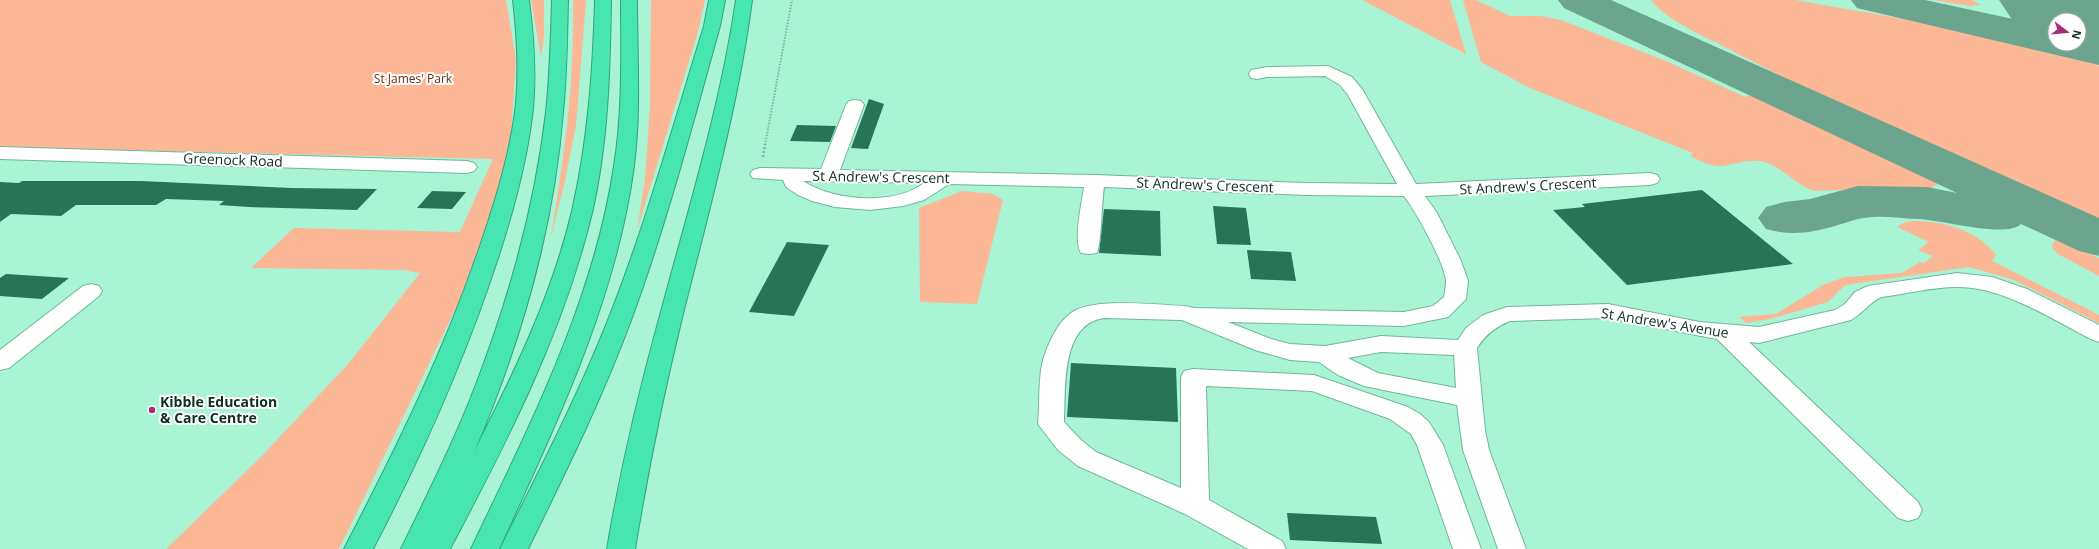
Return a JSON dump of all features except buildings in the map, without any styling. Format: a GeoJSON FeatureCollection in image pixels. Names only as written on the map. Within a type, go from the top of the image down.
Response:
{"type":"FeatureCollection","features":[{"type":"Feature","properties":{"kind":"highway"},"geometry":{"type":"LineString","coordinates":[[358,549],[386,497],[438,387],[458,337],[497,229],[523,118],[525,36],[521,0]]}},
{"type":"Feature","properties":{"kind":"highway"},"geometry":{"type":"LineString","coordinates":[[415,549],[466,440],[497,360],[519,295],[533,242],[548,160],[561,50],[560,0]]}},
{"type":"Feature","properties":{"kind":"highway"},"geometry":{"type":"LineString","coordinates":[[436,549],[495,438],[520,386],[549,318],[567,262],[583,207],[592,161],[601,88],[603,0]]}},
{"type":"Feature","properties":{"kind":"highway"},"geometry":{"type":"LineString","coordinates":[[485,549],[568,364],[601,271],[617,202],[625,158],[629,60],[628,0]]}},
{"type":"Feature","properties":{"kind":"highway"},"geometry":{"type":"LineString","coordinates":[[629,60],[636,0]]}},
{"type":"Feature","properties":{"kind":"highway"},"geometry":{"type":"LineString","coordinates":[[514,549],[589,394],[628,298],[658,209],[712,26],[716,0]]}},
{"type":"Feature","properties":{"kind":"highway"},"geometry":{"type":"LineString","coordinates":[[621,549],[640,446],[668,328],[711,166],[731,73],[744,0]]}},
{"type":"Feature","properties":{"kind":"street"},"geometry":{"type":"LineString","coordinates":[[1257,74],[1267,72],[1328,71],[1346,81],[1356,93],[1410,190],[1427,214],[1450,261],[1457,281],[1455,299],[1440,312],[1404,319],[1104,311],[1089,314],[1078,319],[1064,336],[1055,361],[1051,424],[1074,451],[1087,459],[1195,506],[1225,521],[1272,549]]}},
{"type":"Feature","properties":{"kind":"street"},"geometry":{"type":"LineString","coordinates":[[828,176],[855,106]]}},
{"type":"Feature","properties":{"kind":"street","name":"Greenock Road"},"geometry":{"type":"LineString","coordinates":[[0,153],[467,167]]}},
{"type":"Feature","properties":{"kind":"street","name":"St Andrew's Crescent"},"geometry":{"type":"LineString","coordinates":[[760,174],[793,176],[1095,181],[1306,189],[1410,190],[1444,190],[1650,179]]}},
{"type":"Feature","properties":{"kind":"street"},"geometry":{"type":"LineString","coordinates":[[793,176],[792,183],[798,188],[816,196],[856,204],[898,202],[919,196],[943,179]]}},
{"type":"Feature","properties":{"kind":"street"},"geometry":{"type":"LineString","coordinates":[[1089,248],[1090,216],[1095,181]]}},
{"type":"Feature","properties":{"kind":"street","name":"St Andrew's Avenue"},"geometry":{"type":"LineString","coordinates":[[1465,348],[1474,333],[1491,320],[1508,314],[1608,312],[1724,332],[1759,335],[1843,315],[1853,309],[1863,297],[1876,291],[1957,280],[1973,281],[2006,288],[2099,334]]}},
{"type":"Feature","properties":{"kind":"street"},"geometry":{"type":"LineString","coordinates":[[0,362],[91,291]]}},
{"type":"Feature","properties":{"kind":"street"},"geometry":{"type":"LineString","coordinates":[[1185,313],[1263,345],[1290,352],[1325,354],[1381,344],[1465,348],[1469,399],[1476,450],[1512,549]]}},
{"type":"Feature","properties":{"kind":"street"},"geometry":{"type":"LineString","coordinates":[[1724,332],[1908,510]]}},
{"type":"Feature","properties":{"kind":"street"},"geometry":{"type":"LineString","coordinates":[[1325,354],[1347,369],[1373,380],[1469,399]]}},
{"type":"Feature","properties":{"kind":"street"},"geometry":{"type":"LineString","coordinates":[[1195,506],[1193,377],[1314,383],[1398,413],[1420,428],[1430,445],[1467,549]]}},
{"type":"Feature","properties":{"kind":"path"},"geometry":{"type":"LineString","coordinates":[[760,174],[786,25],[792,0]]}},
{"type":"Feature","properties":{"kind":"green space","name":"St James' Park"},"geometry":{"type":"Polygon","coordinates":[[[0,0],[506,0],[516,60],[511,135],[499,185],[473,273],[339,549],[166,549],[260,458],[349,363],[420,273],[404,270],[251,268],[294,228],[460,232],[493,159],[0,147],[0,0]]]}},
{"type":"Feature","properties":{"kind":"green space"},"geometry":{"type":"Polygon","coordinates":[[[531,0],[544,0],[544,36],[541,57],[531,0]]]}},
{"type":"Feature","properties":{"kind":"green space"},"geometry":{"type":"Polygon","coordinates":[[[573,0],[586,0],[576,126],[564,185],[551,237],[568,119],[572,60],[573,0]]]}},
{"type":"Feature","properties":{"kind":"green space"},"geometry":{"type":"Polygon","coordinates":[[[651,0],[705,0],[698,32],[637,230],[645,179],[650,107],[651,0]]]}},
{"type":"Feature","properties":{"kind":"green space"},"geometry":{"type":"Polygon","coordinates":[[[1362,0],[1450,0],[1466,54],[1362,0]]]}},
{"type":"Feature","properties":{"kind":"green space"},"geometry":{"type":"Polygon","coordinates":[[[1463,0],[1476,0],[1510,16],[1540,16],[1561,20],[1666,61],[1745,97],[1752,94],[1940,183],[1927,190],[1911,187],[1815,191],[1802,185],[1778,168],[1765,162],[1748,161],[1722,166],[1706,163],[1690,156],[1693,153],[1530,88],[1481,62],[1463,0]]]}},
{"type":"Feature","properties":{"kind":"green space"},"geometry":{"type":"Polygon","coordinates":[[[1651,0],[1795,0],[1916,21],[2099,63],[2099,221],[1827,98],[1680,24],[1651,0]]]}},
{"type":"Feature","properties":{"kind":"green space"},"geometry":{"type":"Polygon","coordinates":[[[1934,0],[1971,0],[1981,5],[1970,6],[1934,0]]]}},
{"type":"Feature","properties":{"kind":"green space"},"geometry":{"type":"Polygon","coordinates":[[[962,191],[993,194],[1003,200],[977,304],[920,302],[919,208],[962,191]]]}},
{"type":"Feature","properties":{"kind":"green space"},"geometry":{"type":"Polygon","coordinates":[[[1925,221],[1948,225],[1970,233],[1988,246],[1996,255],[1992,261],[2099,315],[2099,323],[2014,280],[1969,267],[1845,285],[1828,302],[1770,319],[1746,323],[1739,317],[1776,314],[1823,285],[1845,277],[1902,273],[1920,262],[1924,263],[1933,256],[1918,250],[1929,242],[1897,227],[1903,223],[1925,221]]]}},
{"type":"Feature","properties":{"kind":"green space"},"geometry":{"type":"Polygon","coordinates":[[[2057,238],[2099,258],[2099,276],[2058,254],[2053,249],[2052,245],[2057,238]]]}},
{"type":"Feature","properties":{"kind":"taxiway"},"geometry":{"type":"LineString","coordinates":[[1578,0],[2099,239]]}},
{"type":"Feature","properties":{"kind":"taxiway"},"geometry":{"type":"LineString","coordinates":[[1871,0],[2047,39]]}},
{"type":"Feature","properties":{"kind":"taxiway"},"geometry":{"type":"LineString","coordinates":[[2087,49],[2099,52]]}},
{"type":"Feature","properties":{"kind":"taxiway"},"geometry":{"type":"LineString","coordinates":[[1785,218],[1815,215],[1858,202],[1873,201],[1927,203],[1954,209],[2001,214]]}},
{"type":"Feature","properties":{"kind":"runway"},"geometry":{"type":"LineString","coordinates":[[2048,0],[2099,17]]}},
{"type":"Feature","properties":{"kind":"place","name":"Kibble Education & Care Centre"},"geometry":{"type":"Point","coordinates":[152,410]}}]}
